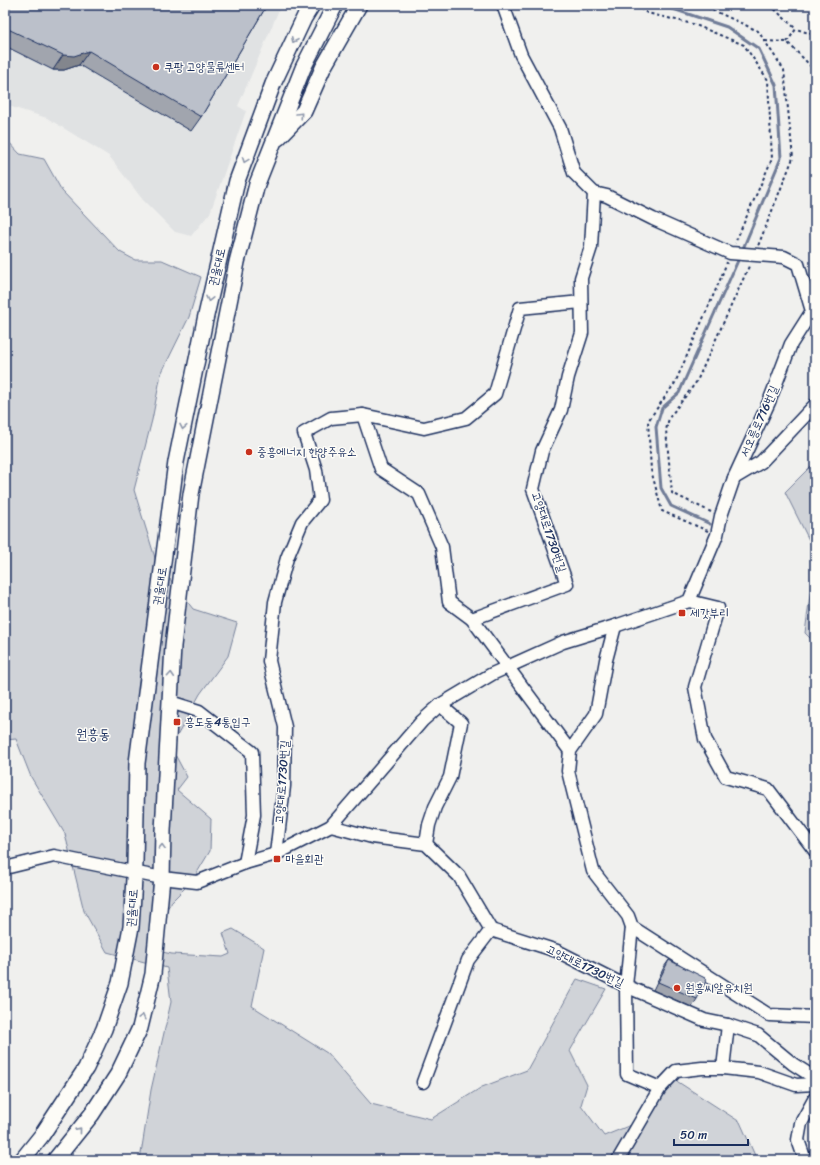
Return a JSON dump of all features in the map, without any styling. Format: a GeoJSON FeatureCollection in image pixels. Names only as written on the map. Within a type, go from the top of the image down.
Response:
{"type":"FeatureCollection","features":[{"type":"Feature","properties":{"kind":"main road","name":"권율대로"},"geometry":{"type":"LineString","coordinates":[[22,1160],[42,1135],[86,1068],[104,1029],[120,983],[131,927],[135,872],[137,763],[176,462],[219,254],[237,181],[273,84],[304,18],[312,5]]}},
{"type":"Feature","properties":{"kind":"main road","name":"권율대로"},"geometry":{"type":"LineString","coordinates":[[54,1160],[62,1154],[92,1114],[118,1074],[140,1028],[153,974],[162,878],[173,646],[191,494],[237,262],[257,184],[303,68],[335,5]]}},
{"type":"Feature","properties":{"kind":"main road"},"geometry":{"type":"LineString","coordinates":[[273,143],[304,111],[323,68],[359,5]]}},
{"type":"Feature","properties":{"kind":"main road"},"geometry":{"type":"LineString","coordinates":[[13,1160],[42,1135]]}},
{"type":"Feature","properties":{"kind":"street"},"geometry":{"type":"LineString","coordinates":[[503,5],[521,55],[560,128],[574,173],[594,193],[607,196],[653,218],[742,254]]}},
{"type":"Feature","properties":{"kind":"street","name":"고양대로1730번길"},"geometry":{"type":"LineString","coordinates":[[472,619],[567,584],[533,489],[542,451],[561,410],[568,377],[582,333],[581,278],[591,247],[594,193]]}},
{"type":"Feature","properties":{"kind":"street","name":"서오릉로716번길"},"geometry":{"type":"LineString","coordinates":[[734,478],[769,402],[791,344],[812,311],[798,264],[784,257],[742,254]]}},
{"type":"Feature","properties":{"kind":"street","name":"고양대로1730번길"},"geometry":{"type":"LineString","coordinates":[[276,854],[284,786],[285,727],[268,661],[274,602],[287,558],[302,522],[320,500],[316,470],[304,434],[331,418],[363,415],[424,428],[466,418],[495,394],[520,308],[581,302]]}},
{"type":"Feature","properties":{"kind":"street","name":"서오릉로716번길"},"geometry":{"type":"LineString","coordinates":[[734,478],[760,462],[815,405]]}},
{"type":"Feature","properties":{"kind":"street"},"geometry":{"type":"LineString","coordinates":[[363,415],[381,469],[419,494],[442,547],[449,602],[472,619],[570,751]]}},
{"type":"Feature","properties":{"kind":"street"},"geometry":{"type":"LineString","coordinates":[[690,601],[717,535],[721,516],[734,478]]}},
{"type":"Feature","properties":{"kind":"street"},"geometry":{"type":"LineString","coordinates":[[5,868],[54,856],[162,878],[197,882],[276,854],[331,826],[422,721],[440,705],[508,666],[563,642],[690,601],[718,608],[695,687],[705,738],[726,777],[768,789],[815,851]]}},
{"type":"Feature","properties":{"kind":"street"},"geometry":{"type":"LineString","coordinates":[[615,626],[606,660],[596,714],[570,751],[568,771],[593,871],[628,916],[632,927],[626,986],[627,1074],[660,1088]]}},
{"type":"Feature","properties":{"kind":"street"},"geometry":{"type":"LineString","coordinates":[[170,702],[199,711],[252,752],[254,815],[245,864]]}},
{"type":"Feature","properties":{"kind":"street"},"geometry":{"type":"LineString","coordinates":[[426,844],[429,825],[435,807],[450,777],[461,723],[440,705]]}},
{"type":"Feature","properties":{"kind":"street"},"geometry":{"type":"LineString","coordinates":[[331,826],[372,837],[426,844],[459,876],[491,930],[468,960],[422,1082]]}},
{"type":"Feature","properties":{"kind":"street"},"geometry":{"type":"LineString","coordinates":[[632,927],[769,1015],[815,1017]]}},
{"type":"Feature","properties":{"kind":"street","name":"고양대로1730번길"},"geometry":{"type":"LineString","coordinates":[[491,930],[556,951],[626,986],[704,1020],[728,1025],[758,1035],[793,1064],[815,1078]]}},
{"type":"Feature","properties":{"kind":"street"},"geometry":{"type":"LineString","coordinates":[[723,1068],[728,1025]]}},
{"type":"Feature","properties":{"kind":"street"},"geometry":{"type":"LineString","coordinates":[[618,1160],[660,1088],[676,1071],[702,1068],[723,1068],[759,1072],[796,1085],[815,1084]]}},
{"type":"Feature","properties":{"kind":"street"},"geometry":{"type":"LineString","coordinates":[[805,1160],[798,1140],[800,1123],[815,1098]]}},
{"type":"Feature","properties":{"kind":"path"},"geometry":{"type":"LineString","coordinates":[[634,5],[647,13],[693,24],[744,45],[768,80],[772,159],[742,254],[697,381],[670,418],[666,430],[672,493],[721,516]]}},
{"type":"Feature","properties":{"kind":"path"},"geometry":{"type":"LineString","coordinates":[[702,5],[758,31],[784,70],[792,158],[742,254],[720,280],[675,383],[648,421],[651,470],[662,511],[717,535]]}},
{"type":"Feature","properties":{"kind":"path"},"geometry":{"type":"LineString","coordinates":[[770,5],[796,29],[815,35]]}},
{"type":"Feature","properties":{"kind":"path"},"geometry":{"type":"LineString","coordinates":[[787,42],[796,29]]}},
{"type":"Feature","properties":{"kind":"path"},"geometry":{"type":"LineString","coordinates":[[764,41],[787,42],[815,71]]}},
{"type":"Feature","properties":{"kind":"shaded area"},"geometry":{"type":"Polygon","coordinates":[[[5,5],[281,5],[238,106],[246,111],[210,213],[191,236],[175,232],[143,200],[109,156],[47,118],[5,105],[5,5]]]}},
{"type":"Feature","properties":{"kind":"shaded area"},"geometry":{"type":"Polygon","coordinates":[[[5,138],[20,154],[44,159],[62,191],[120,252],[135,260],[162,260],[201,277],[189,317],[161,374],[152,420],[134,490],[156,561],[193,609],[237,623],[228,656],[200,694],[171,747],[187,777],[177,790],[211,819],[210,851],[192,881],[172,901],[155,928],[162,952],[223,957],[230,954],[223,933],[233,929],[264,948],[252,1006],[327,1053],[371,1104],[431,1119],[482,1087],[527,1070],[577,979],[606,989],[570,1051],[587,1085],[581,1105],[604,1136],[643,1120],[675,1080],[740,1122],[757,1160],[140,1160],[151,1090],[171,1002],[167,968],[107,952],[84,911],[65,834],[31,777],[16,739],[5,740],[5,138]]]}},
{"type":"Feature","properties":{"kind":"shaded area"},"geometry":{"type":"Polygon","coordinates":[[[815,462],[815,552],[785,492],[815,462]]]}},
{"type":"Feature","properties":{"kind":"shaded area"},"geometry":{"type":"Polygon","coordinates":[[[815,556],[815,643],[805,633],[815,556]]]}},
{"type":"Feature","properties":{"kind":"building","name":"쿠팡 고양물류센터"},"geometry":{"type":"Polygon","coordinates":[[[5,5],[267,5],[201,117],[89,51],[74,56],[63,55],[8,29],[5,24],[5,5]]]}},
{"type":"Feature","properties":{"kind":"building"},"geometry":{"type":"Polygon","coordinates":[[[669,960],[707,979],[697,999],[658,982],[669,960]]]}},
{"type":"Feature","properties":{"kind":"waterway"},"geometry":{"type":"LineString","coordinates":[[658,5],[727,27],[759,49],[776,85],[781,158],[742,251]]}},
{"type":"Feature","properties":{"kind":"waterway"},"geometry":{"type":"LineString","coordinates":[[710,524],[671,506],[661,488],[656,427],[662,408],[679,393],[740,256]]}},
{"type":"Feature","properties":{"kind":"place","name":"쿠팡 고양물류센터"},"geometry":{"type":"Point","coordinates":[156,67]}},
{"type":"Feature","properties":{"kind":"place","name":"중흥에너지 한양주유소"},"geometry":{"type":"Point","coordinates":[249,452]}},
{"type":"Feature","properties":{"kind":"place","name":"세갓부리"},"geometry":{"type":"Point","coordinates":[682,613]}},
{"type":"Feature","properties":{"kind":"place","name":"흥도동4통입구"},"geometry":{"type":"Point","coordinates":[177,722]}},
{"type":"Feature","properties":{"kind":"place","name":"마을회관"},"geometry":{"type":"Point","coordinates":[277,859]}},
{"type":"Feature","properties":{"kind":"place","name":"원흥씨알유치원"},"geometry":{"type":"Point","coordinates":[677,988]}},
{"type":"Feature","properties":{"kind":"district","name":"원흥동"},"geometry":{"type":"Point","coordinates":[93,734]}}]}
